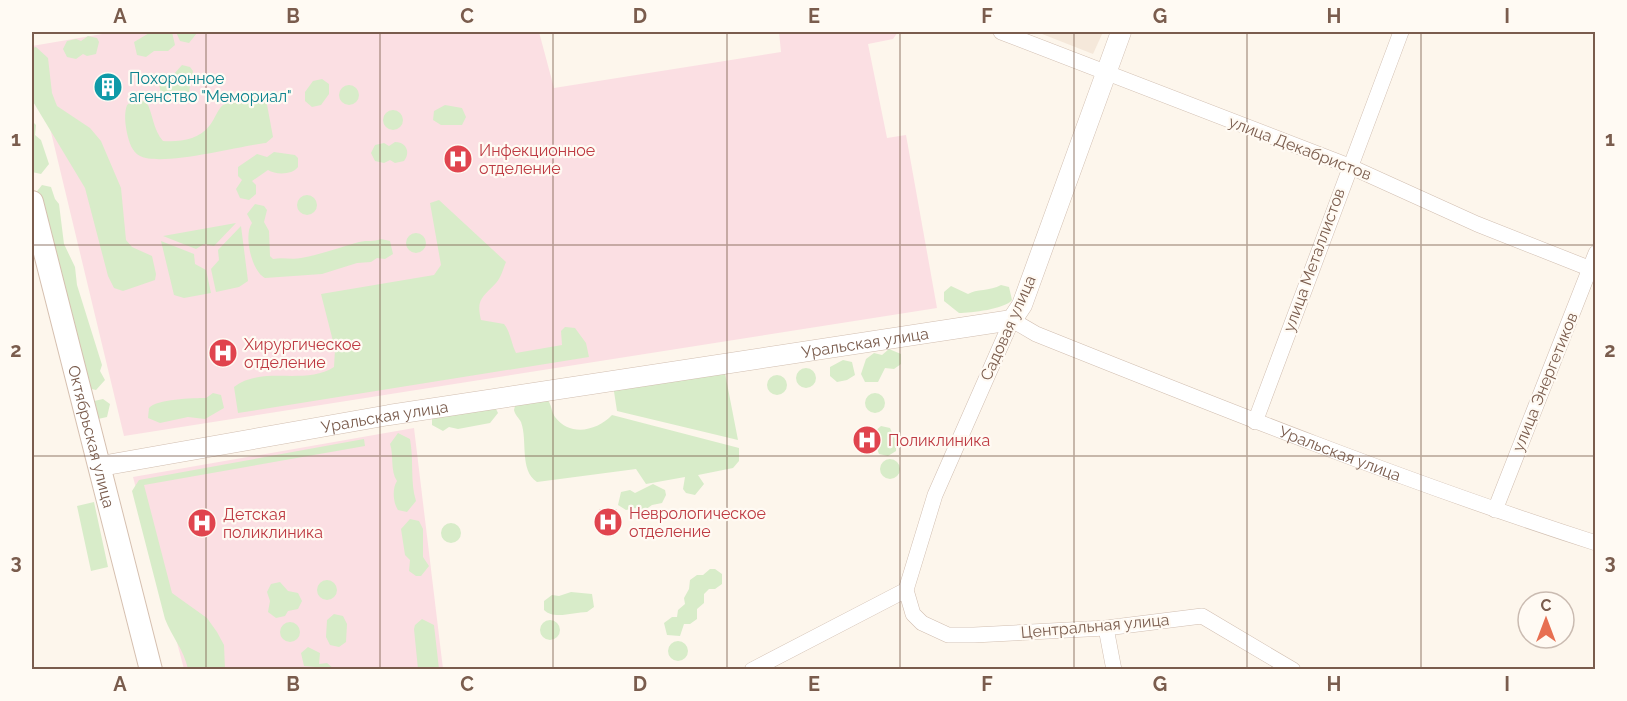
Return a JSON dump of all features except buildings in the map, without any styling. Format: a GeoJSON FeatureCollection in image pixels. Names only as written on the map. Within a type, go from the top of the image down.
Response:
{"type":"FeatureCollection","features":[{"type":"Feature","properties":{"kind":"main road","name":"Октябрьская улица"},"geometry":{"type":"LineString","coordinates":[[32,202],[151,669]]}},
{"type":"Feature","properties":{"kind":"street","name":"улица Декабристов"},"geometry":{"type":"LineString","coordinates":[[1001,32],[1349,166],[1477,224],[1593,269]]}},
{"type":"Feature","properties":{"kind":"street","name":"Садовая улица"},"geometry":{"type":"LineString","coordinates":[[906,590],[935,495],[1012,320],[1022,305],[1121,32]]}},
{"type":"Feature","properties":{"kind":"street","name":"улица Металлистов"},"geometry":{"type":"LineString","coordinates":[[1255,422],[1401,32]]}},
{"type":"Feature","properties":{"kind":"street","name":"улица Энергетиков"},"geometry":{"type":"LineString","coordinates":[[1495,510],[1593,269],[1596,254]]}},
{"type":"Feature","properties":{"kind":"street","name":"Уральская улица"},"geometry":{"type":"LineString","coordinates":[[101,466],[389,415],[1012,320],[1036,334],[1255,422],[1495,510],[1596,543]]}},
{"type":"Feature","properties":{"kind":"street","name":"Центральная улица"},"geometry":{"type":"LineString","coordinates":[[906,590],[908,606],[917,619],[948,635],[1106,628],[1202,616],[1293,669]]}},
{"type":"Feature","properties":{"kind":"street"},"geometry":{"type":"LineString","coordinates":[[752,669],[906,590]]}},
{"type":"Feature","properties":{"kind":"street"},"geometry":{"type":"LineString","coordinates":[[1106,628],[1114,669]]}},
{"type":"Feature","properties":{"kind":"shaded area"},"geometry":{"type":"Polygon","coordinates":[[[114,32],[539,32],[554,88],[781,52],[779,32],[898,32],[893,39],[868,44],[887,138],[906,135],[937,308],[124,436],[32,53],[32,46],[114,32]]]}},
{"type":"Feature","properties":{"kind":"shaded area"},"geometry":{"type":"Polygon","coordinates":[[[1037,32],[1103,32],[1093,54],[1037,32]]]}},
{"type":"Feature","properties":{"kind":"shaded area"},"geometry":{"type":"Polygon","coordinates":[[[414,428],[443,669],[184,669],[133,477],[414,428]]]}},
{"type":"Feature","properties":{"kind":"green space"},"geometry":{"type":"Polygon","coordinates":[[[151,32],[172,32],[175,45],[168,51],[154,51],[146,57],[137,55],[134,42],[151,32]]]}},
{"type":"Feature","properties":{"kind":"green space"},"geometry":{"type":"Polygon","coordinates":[[[176,32],[197,33],[189,43],[180,41],[176,32]]]}},
{"type":"Feature","properties":{"kind":"green space"},"geometry":{"type":"Polygon","coordinates":[[[88,36],[97,38],[99,42],[96,54],[87,56],[83,54],[76,59],[67,57],[63,49],[67,41],[76,39],[81,41],[88,36]]]}},
{"type":"Feature","properties":{"kind":"green space"},"geometry":{"type":"Polygon","coordinates":[[[36,47],[48,58],[52,93],[57,106],[90,128],[101,141],[121,188],[126,240],[132,247],[152,256],[155,280],[123,291],[114,288],[108,276],[85,188],[32,100],[32,48],[36,47]]]}},
{"type":"Feature","properties":{"kind":"green space"},"geometry":{"type":"Polygon","coordinates":[[[182,65],[190,67],[193,71],[189,92],[182,98],[161,93],[158,80],[166,74],[173,75],[182,65]]]}},
{"type":"Feature","properties":{"kind":"green space"},"geometry":{"type":"Polygon","coordinates":[[[322,79],[329,84],[329,94],[321,105],[312,107],[305,101],[305,92],[313,81],[322,79]]]}},
{"type":"Feature","properties":{"kind":"green space"},"geometry":{"type":"Polygon","coordinates":[[[345,85],[353,85],[359,91],[359,99],[353,105],[345,105],[339,99],[339,91],[345,85]]]}},
{"type":"Feature","properties":{"kind":"green space"},"geometry":{"type":"Polygon","coordinates":[[[254,94],[266,99],[273,137],[266,143],[182,158],[151,159],[140,156],[130,143],[125,112],[127,105],[134,100],[146,101],[157,132],[163,141],[176,141],[195,137],[206,130],[226,102],[254,94]]]}},
{"type":"Feature","properties":{"kind":"green space"},"geometry":{"type":"Polygon","coordinates":[[[445,105],[462,108],[466,117],[462,125],[441,125],[433,120],[434,111],[445,105]]]}},
{"type":"Feature","properties":{"kind":"green space"},"geometry":{"type":"Polygon","coordinates":[[[389,110],[397,110],[403,116],[403,124],[397,130],[389,130],[383,124],[383,116],[389,110]]]}},
{"type":"Feature","properties":{"kind":"green space"},"geometry":{"type":"Polygon","coordinates":[[[32,121],[36,125],[35,135],[41,140],[49,164],[41,174],[32,172],[32,121]]]}},
{"type":"Feature","properties":{"kind":"green space"},"geometry":{"type":"Polygon","coordinates":[[[399,142],[406,148],[407,154],[404,161],[395,163],[390,160],[384,163],[375,161],[371,153],[375,145],[384,143],[389,146],[399,142]]]}},
{"type":"Feature","properties":{"kind":"green space"},"geometry":{"type":"Polygon","coordinates":[[[274,152],[295,155],[298,158],[298,167],[292,172],[284,173],[268,170],[252,181],[256,185],[256,194],[249,200],[240,198],[236,189],[242,180],[238,176],[238,167],[257,154],[267,157],[274,152]]]}},
{"type":"Feature","properties":{"kind":"green space"},"geometry":{"type":"Polygon","coordinates":[[[42,185],[51,187],[59,204],[64,244],[75,267],[77,285],[102,365],[100,371],[105,380],[96,390],[87,388],[34,195],[42,185]]]}},
{"type":"Feature","properties":{"kind":"green space"},"geometry":{"type":"Polygon","coordinates":[[[303,195],[311,195],[317,201],[317,209],[311,215],[303,215],[297,209],[297,201],[303,195]]]}},
{"type":"Feature","properties":{"kind":"green space"},"geometry":{"type":"Polygon","coordinates":[[[439,200],[506,262],[498,281],[481,299],[479,307],[481,320],[504,324],[516,353],[562,345],[561,331],[565,327],[575,328],[586,343],[589,357],[238,413],[234,387],[245,381],[257,377],[310,375],[334,367],[335,349],[321,294],[434,275],[441,265],[430,203],[439,200]]]}},
{"type":"Feature","properties":{"kind":"green space"},"geometry":{"type":"Polygon","coordinates":[[[255,204],[264,206],[267,210],[264,222],[269,231],[270,256],[273,259],[301,258],[359,242],[381,239],[390,241],[393,254],[385,259],[377,258],[371,262],[357,263],[322,274],[265,278],[256,269],[250,253],[248,236],[252,223],[247,214],[255,204]]]}},
{"type":"Feature","properties":{"kind":"green space"},"geometry":{"type":"Polygon","coordinates":[[[236,223],[214,246],[204,244],[196,249],[163,236],[236,223]]]}},
{"type":"Feature","properties":{"kind":"green space"},"geometry":{"type":"Polygon","coordinates":[[[241,226],[248,281],[239,287],[216,292],[211,269],[219,260],[218,250],[241,226]]]}},
{"type":"Feature","properties":{"kind":"green space"},"geometry":{"type":"Polygon","coordinates":[[[412,233],[420,233],[426,239],[426,247],[420,253],[412,253],[406,247],[406,239],[412,233]]]}},
{"type":"Feature","properties":{"kind":"green space"},"geometry":{"type":"Polygon","coordinates":[[[161,241],[194,254],[195,264],[206,270],[211,293],[184,298],[174,295],[161,241]]]}},
{"type":"Feature","properties":{"kind":"green space"},"geometry":{"type":"Polygon","coordinates":[[[1001,285],[1009,287],[1012,300],[995,308],[959,313],[944,301],[944,292],[951,286],[968,294],[1001,285]]]}},
{"type":"Feature","properties":{"kind":"green space"},"geometry":{"type":"Polygon","coordinates":[[[889,349],[901,354],[901,364],[894,369],[885,368],[878,382],[865,382],[861,374],[866,359],[874,353],[882,355],[889,349]]]}},
{"type":"Feature","properties":{"kind":"green space"},"geometry":{"type":"Polygon","coordinates":[[[843,360],[852,362],[855,375],[837,382],[830,376],[830,367],[843,360]]]}},
{"type":"Feature","properties":{"kind":"green space"},"geometry":{"type":"Polygon","coordinates":[[[724,368],[738,440],[617,411],[613,385],[724,368]]]}},
{"type":"Feature","properties":{"kind":"green space"},"geometry":{"type":"Polygon","coordinates":[[[802,368],[810,368],[816,374],[816,382],[810,388],[802,388],[796,382],[796,374],[802,368]]]}},
{"type":"Feature","properties":{"kind":"green space"},"geometry":{"type":"Polygon","coordinates":[[[773,375],[781,375],[787,381],[787,389],[781,395],[773,395],[767,389],[767,381],[773,375]]]}},
{"type":"Feature","properties":{"kind":"green space"},"geometry":{"type":"Polygon","coordinates":[[[213,393],[221,395],[224,408],[205,419],[188,417],[160,423],[148,418],[149,408],[153,405],[175,400],[206,398],[213,393]]]}},
{"type":"Feature","properties":{"kind":"green space"},"geometry":{"type":"Polygon","coordinates":[[[871,393],[879,393],[885,399],[885,407],[879,413],[871,413],[865,407],[865,399],[871,393]]]}},
{"type":"Feature","properties":{"kind":"green space"},"geometry":{"type":"Polygon","coordinates":[[[103,399],[110,404],[107,417],[98,419],[94,401],[103,399]]]}},
{"type":"Feature","properties":{"kind":"green space"},"geometry":{"type":"Polygon","coordinates":[[[547,399],[555,417],[568,427],[584,430],[599,425],[612,415],[739,448],[739,461],[733,468],[698,475],[704,484],[695,495],[686,493],[683,489],[685,477],[646,484],[636,469],[537,482],[528,470],[523,430],[514,410],[515,406],[547,399]]]}},
{"type":"Feature","properties":{"kind":"green space"},"geometry":{"type":"Polygon","coordinates":[[[494,405],[498,413],[490,423],[458,429],[449,427],[443,431],[432,425],[432,416],[494,405]]]}},
{"type":"Feature","properties":{"kind":"green space"},"geometry":{"type":"Polygon","coordinates":[[[881,426],[890,428],[896,441],[896,451],[888,456],[879,454],[874,441],[874,432],[881,426]]]}},
{"type":"Feature","properties":{"kind":"green space"},"geometry":{"type":"Polygon","coordinates":[[[398,433],[410,439],[411,447],[416,501],[407,512],[398,510],[394,500],[394,488],[397,481],[390,444],[398,433]]]}},
{"type":"Feature","properties":{"kind":"green space"},"geometry":{"type":"Polygon","coordinates":[[[364,439],[365,446],[144,485],[172,593],[207,618],[224,645],[225,669],[188,669],[165,619],[132,491],[139,480],[364,439]]]}},
{"type":"Feature","properties":{"kind":"green space"},"geometry":{"type":"Polygon","coordinates":[[[886,459],[894,459],[900,465],[900,473],[894,479],[886,479],[880,473],[880,465],[886,459]]]}},
{"type":"Feature","properties":{"kind":"green space"},"geometry":{"type":"Polygon","coordinates":[[[653,484],[665,490],[666,495],[662,503],[652,505],[645,510],[635,508],[626,510],[618,505],[621,492],[630,490],[635,493],[653,484]]]}},
{"type":"Feature","properties":{"kind":"green space"},"geometry":{"type":"Polygon","coordinates":[[[94,502],[108,567],[91,571],[77,506],[94,502]]]}},
{"type":"Feature","properties":{"kind":"green space"},"geometry":{"type":"Polygon","coordinates":[[[410,519],[419,521],[423,529],[423,557],[429,566],[421,576],[416,576],[409,571],[410,560],[405,555],[401,529],[410,519]]]}},
{"type":"Feature","properties":{"kind":"green space"},"geometry":{"type":"Polygon","coordinates":[[[447,523],[455,523],[461,529],[461,537],[455,543],[447,543],[441,537],[441,529],[447,523]]]}},
{"type":"Feature","properties":{"kind":"green space"},"geometry":{"type":"Polygon","coordinates":[[[710,569],[715,569],[722,574],[722,584],[715,589],[709,589],[704,594],[704,603],[697,609],[697,619],[690,624],[684,624],[680,636],[667,635],[664,623],[672,617],[677,617],[678,610],[685,604],[684,598],[689,589],[690,580],[697,575],[703,575],[710,569]]]}},
{"type":"Feature","properties":{"kind":"green space"},"geometry":{"type":"Polygon","coordinates":[[[323,580],[331,580],[337,586],[337,594],[331,600],[323,600],[317,594],[317,586],[323,580]]]}},
{"type":"Feature","properties":{"kind":"green space"},"geometry":{"type":"Polygon","coordinates":[[[280,582],[288,591],[298,593],[302,601],[298,609],[288,611],[285,616],[276,618],[268,612],[270,601],[267,592],[271,584],[280,582]]]}},
{"type":"Feature","properties":{"kind":"green space"},"geometry":{"type":"Polygon","coordinates":[[[571,592],[592,594],[594,607],[587,612],[564,615],[553,615],[544,610],[544,601],[552,595],[559,596],[571,592]]]}},
{"type":"Feature","properties":{"kind":"green space"},"geometry":{"type":"Polygon","coordinates":[[[334,614],[343,616],[347,624],[346,642],[339,647],[330,645],[326,637],[327,620],[334,614]]]}},
{"type":"Feature","properties":{"kind":"green space"},"geometry":{"type":"Polygon","coordinates":[[[422,619],[434,625],[439,669],[418,669],[414,629],[422,619]]]}},
{"type":"Feature","properties":{"kind":"green space"},"geometry":{"type":"Polygon","coordinates":[[[546,620],[554,620],[560,626],[560,634],[554,640],[546,640],[540,634],[540,626],[546,620]]]}},
{"type":"Feature","properties":{"kind":"green space"},"geometry":{"type":"Polygon","coordinates":[[[286,622],[294,622],[300,628],[300,636],[294,642],[286,642],[280,636],[280,628],[286,622]]]}},
{"type":"Feature","properties":{"kind":"green space"},"geometry":{"type":"Polygon","coordinates":[[[674,641],[682,641],[688,647],[688,655],[682,661],[674,661],[668,655],[668,647],[674,641]]]}},
{"type":"Feature","properties":{"kind":"green space"},"geometry":{"type":"Polygon","coordinates":[[[308,647],[320,653],[319,664],[327,663],[334,669],[315,669],[316,667],[304,666],[301,653],[308,647]]]}},
{"type":"Feature","properties":{"kind":"place","name":"Похоронное агенство \"Мемориал\""},"geometry":{"type":"Point","coordinates":[108,87]}},
{"type":"Feature","properties":{"kind":"place","name":"Инфекционное отделение"},"geometry":{"type":"Point","coordinates":[458,159]}},
{"type":"Feature","properties":{"kind":"place","name":"Хирургическое отделение"},"geometry":{"type":"Point","coordinates":[223,353]}},
{"type":"Feature","properties":{"kind":"place","name":"Поликлиника"},"geometry":{"type":"Point","coordinates":[867,440]}},
{"type":"Feature","properties":{"kind":"place","name":"Неврологическое отделение"},"geometry":{"type":"Point","coordinates":[608,522]}},
{"type":"Feature","properties":{"kind":"place","name":"Детская поликлиника"},"geometry":{"type":"Point","coordinates":[202,523]}}]}
